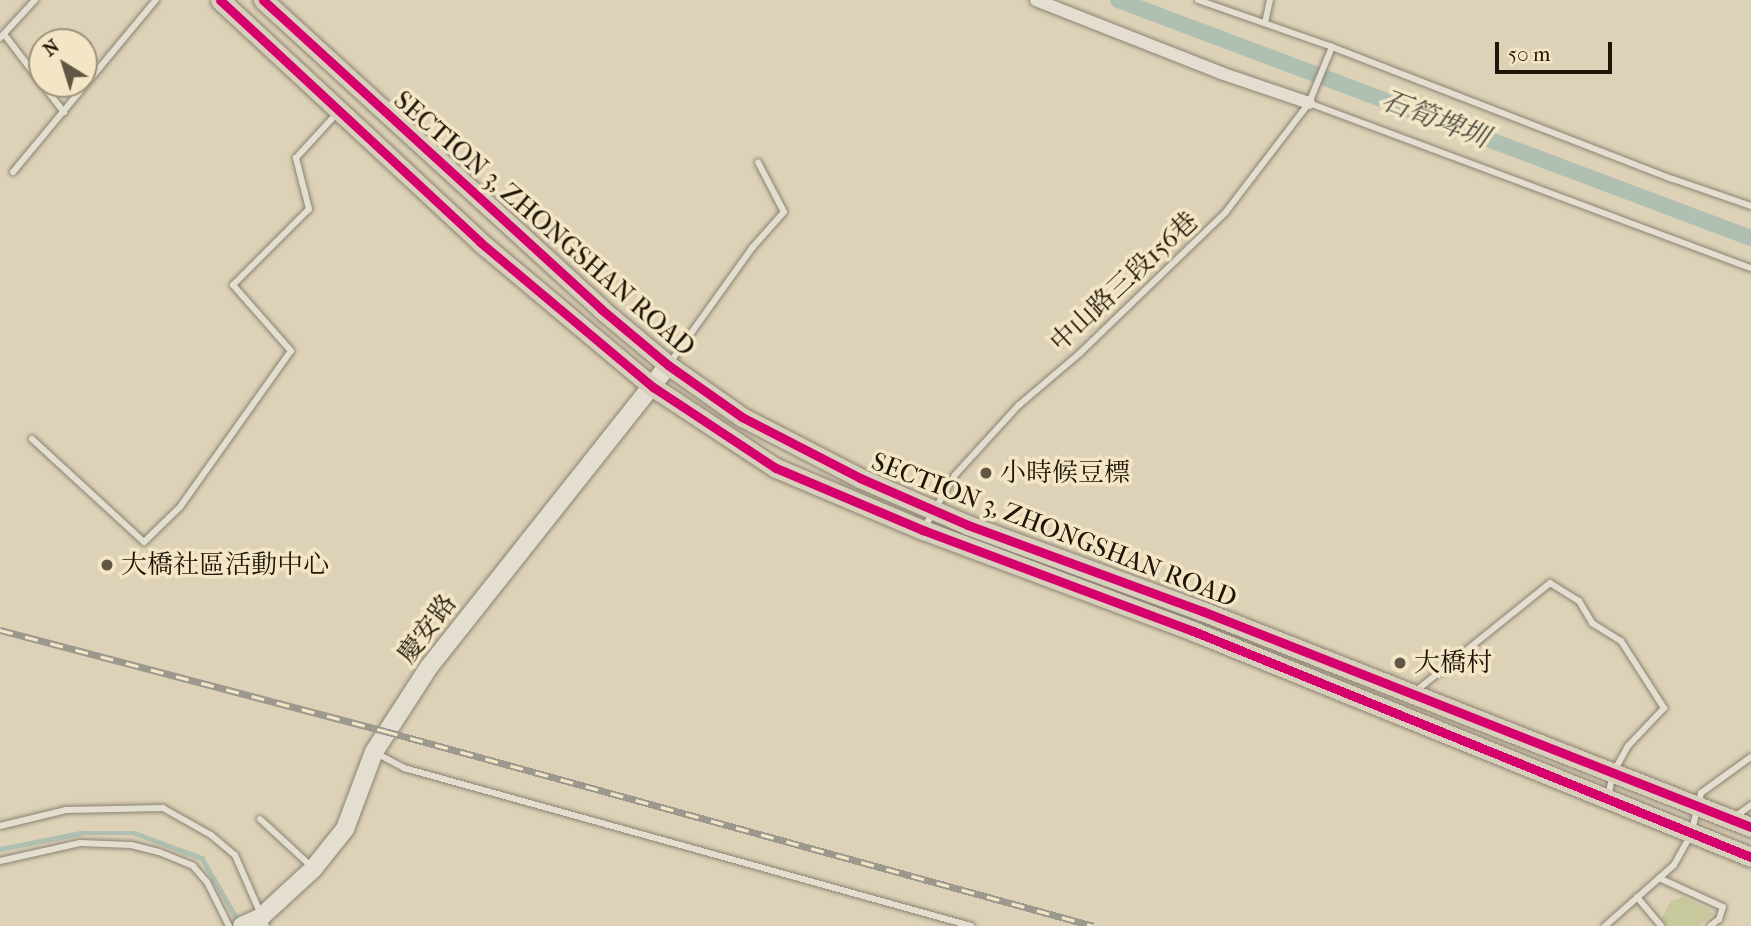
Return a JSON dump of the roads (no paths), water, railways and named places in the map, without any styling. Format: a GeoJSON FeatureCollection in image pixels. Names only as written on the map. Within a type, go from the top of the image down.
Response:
{"type":"FeatureCollection","features":[{"type":"Feature","properties":{"kind":"main road","name":"SECTION 3, ZHONGSHAN ROAD"},"geometry":{"type":"LineString","coordinates":[[220,0],[480,242],[653,387],[776,468],[923,530],[1193,631],[1751,857]]}},
{"type":"Feature","properties":{"kind":"main road","name":"SECTION 3, ZHONGSHAN ROAD"},"geometry":{"type":"LineString","coordinates":[[263,0],[497,217],[668,365],[742,416],[860,478],[933,510],[1751,827]]}},
{"type":"Feature","properties":{"kind":"street"},"geometry":{"type":"LineString","coordinates":[[1036,0],[1221,73],[1309,103]]}},
{"type":"Feature","properties":{"kind":"street","name":"慶安路"},"geometry":{"type":"LineString","coordinates":[[242,926],[263,921],[313,869],[345,829],[374,752],[429,667],[668,365]]}},
{"type":"Feature","properties":{"kind":"lane"},"geometry":{"type":"LineString","coordinates":[[28,67],[2,36],[35,0]]}},
{"type":"Feature","properties":{"kind":"lane"},"geometry":{"type":"LineString","coordinates":[[13,172],[156,0]]}},
{"type":"Feature","properties":{"kind":"lane"},"geometry":{"type":"LineString","coordinates":[[1198,0],[1332,47],[1673,179],[1751,206]]}},
{"type":"Feature","properties":{"kind":"lane"},"geometry":{"type":"LineString","coordinates":[[1265,23],[1270,0]]}},
{"type":"Feature","properties":{"kind":"lane","name":"中山路三段156巷"},"geometry":{"type":"LineString","coordinates":[[923,530],[955,475],[1019,405],[1080,353],[1225,213],[1309,103],[1332,47]]}},
{"type":"Feature","properties":{"kind":"lane"},"geometry":{"type":"LineString","coordinates":[[53,98],[64,111]]}},
{"type":"Feature","properties":{"kind":"lane"},"geometry":{"type":"LineString","coordinates":[[1309,103],[1751,268]]}},
{"type":"Feature","properties":{"kind":"lane"},"geometry":{"type":"LineString","coordinates":[[32,439],[144,542],[180,507],[290,351],[233,285],[309,209],[296,158],[340,110]]}},
{"type":"Feature","properties":{"kind":"lane"},"geometry":{"type":"LineString","coordinates":[[668,365],[752,248],[784,212],[758,162]]}},
{"type":"Feature","properties":{"kind":"lane"},"geometry":{"type":"LineString","coordinates":[[1412,694],[1550,583],[1579,601],[1592,623],[1621,641],[1664,708],[1628,746],[1613,773],[1608,799]]}},
{"type":"Feature","properties":{"kind":"lane"},"geometry":{"type":"LineString","coordinates":[[374,752],[404,768],[971,926]]}},
{"type":"Feature","properties":{"kind":"lane"},"geometry":{"type":"LineString","coordinates":[[1605,926],[1674,865],[1691,834],[1701,793],[1751,757]]}},
{"type":"Feature","properties":{"kind":"lane"},"geometry":{"type":"LineString","coordinates":[[1732,819],[1751,804]]}},
{"type":"Feature","properties":{"kind":"lane"},"geometry":{"type":"LineString","coordinates":[[0,826],[76,809],[163,808],[211,835],[234,855],[263,921]]}},
{"type":"Feature","properties":{"kind":"lane"},"geometry":{"type":"LineString","coordinates":[[260,820],[313,869]]}},
{"type":"Feature","properties":{"kind":"lane"},"geometry":{"type":"LineString","coordinates":[[0,861],[80,843],[131,845],[159,852],[193,866],[207,882],[229,926]]}},
{"type":"Feature","properties":{"kind":"lane"},"geometry":{"type":"LineString","coordinates":[[1659,878],[1723,906],[1719,919],[1710,926]]}},
{"type":"Feature","properties":{"kind":"lane"},"geometry":{"type":"LineString","coordinates":[[1637,897],[1661,926]]}},
{"type":"Feature","properties":{"kind":"waterway","name":"石筍埤圳"},"geometry":{"type":"LineString","coordinates":[[1118,0],[1751,238]]}},
{"type":"Feature","properties":{"kind":"waterway"},"geometry":{"type":"LineString","coordinates":[[0,849],[81,833],[135,833],[202,858],[239,922]]}},
{"type":"Feature","properties":{"kind":"railway"},"geometry":{"type":"LineString","coordinates":[[0,630],[385,731],[1094,926]]}},
{"type":"Feature","properties":{"kind":"place","name":"小時候豆標"},"geometry":{"type":"Point","coordinates":[986,473]}},
{"type":"Feature","properties":{"kind":"place","name":"大橋社區活動中心"},"geometry":{"type":"Point","coordinates":[107,565]}},
{"type":"Feature","properties":{"kind":"place","name":"大橋村"},"geometry":{"type":"Point","coordinates":[1400,663]}}]}
